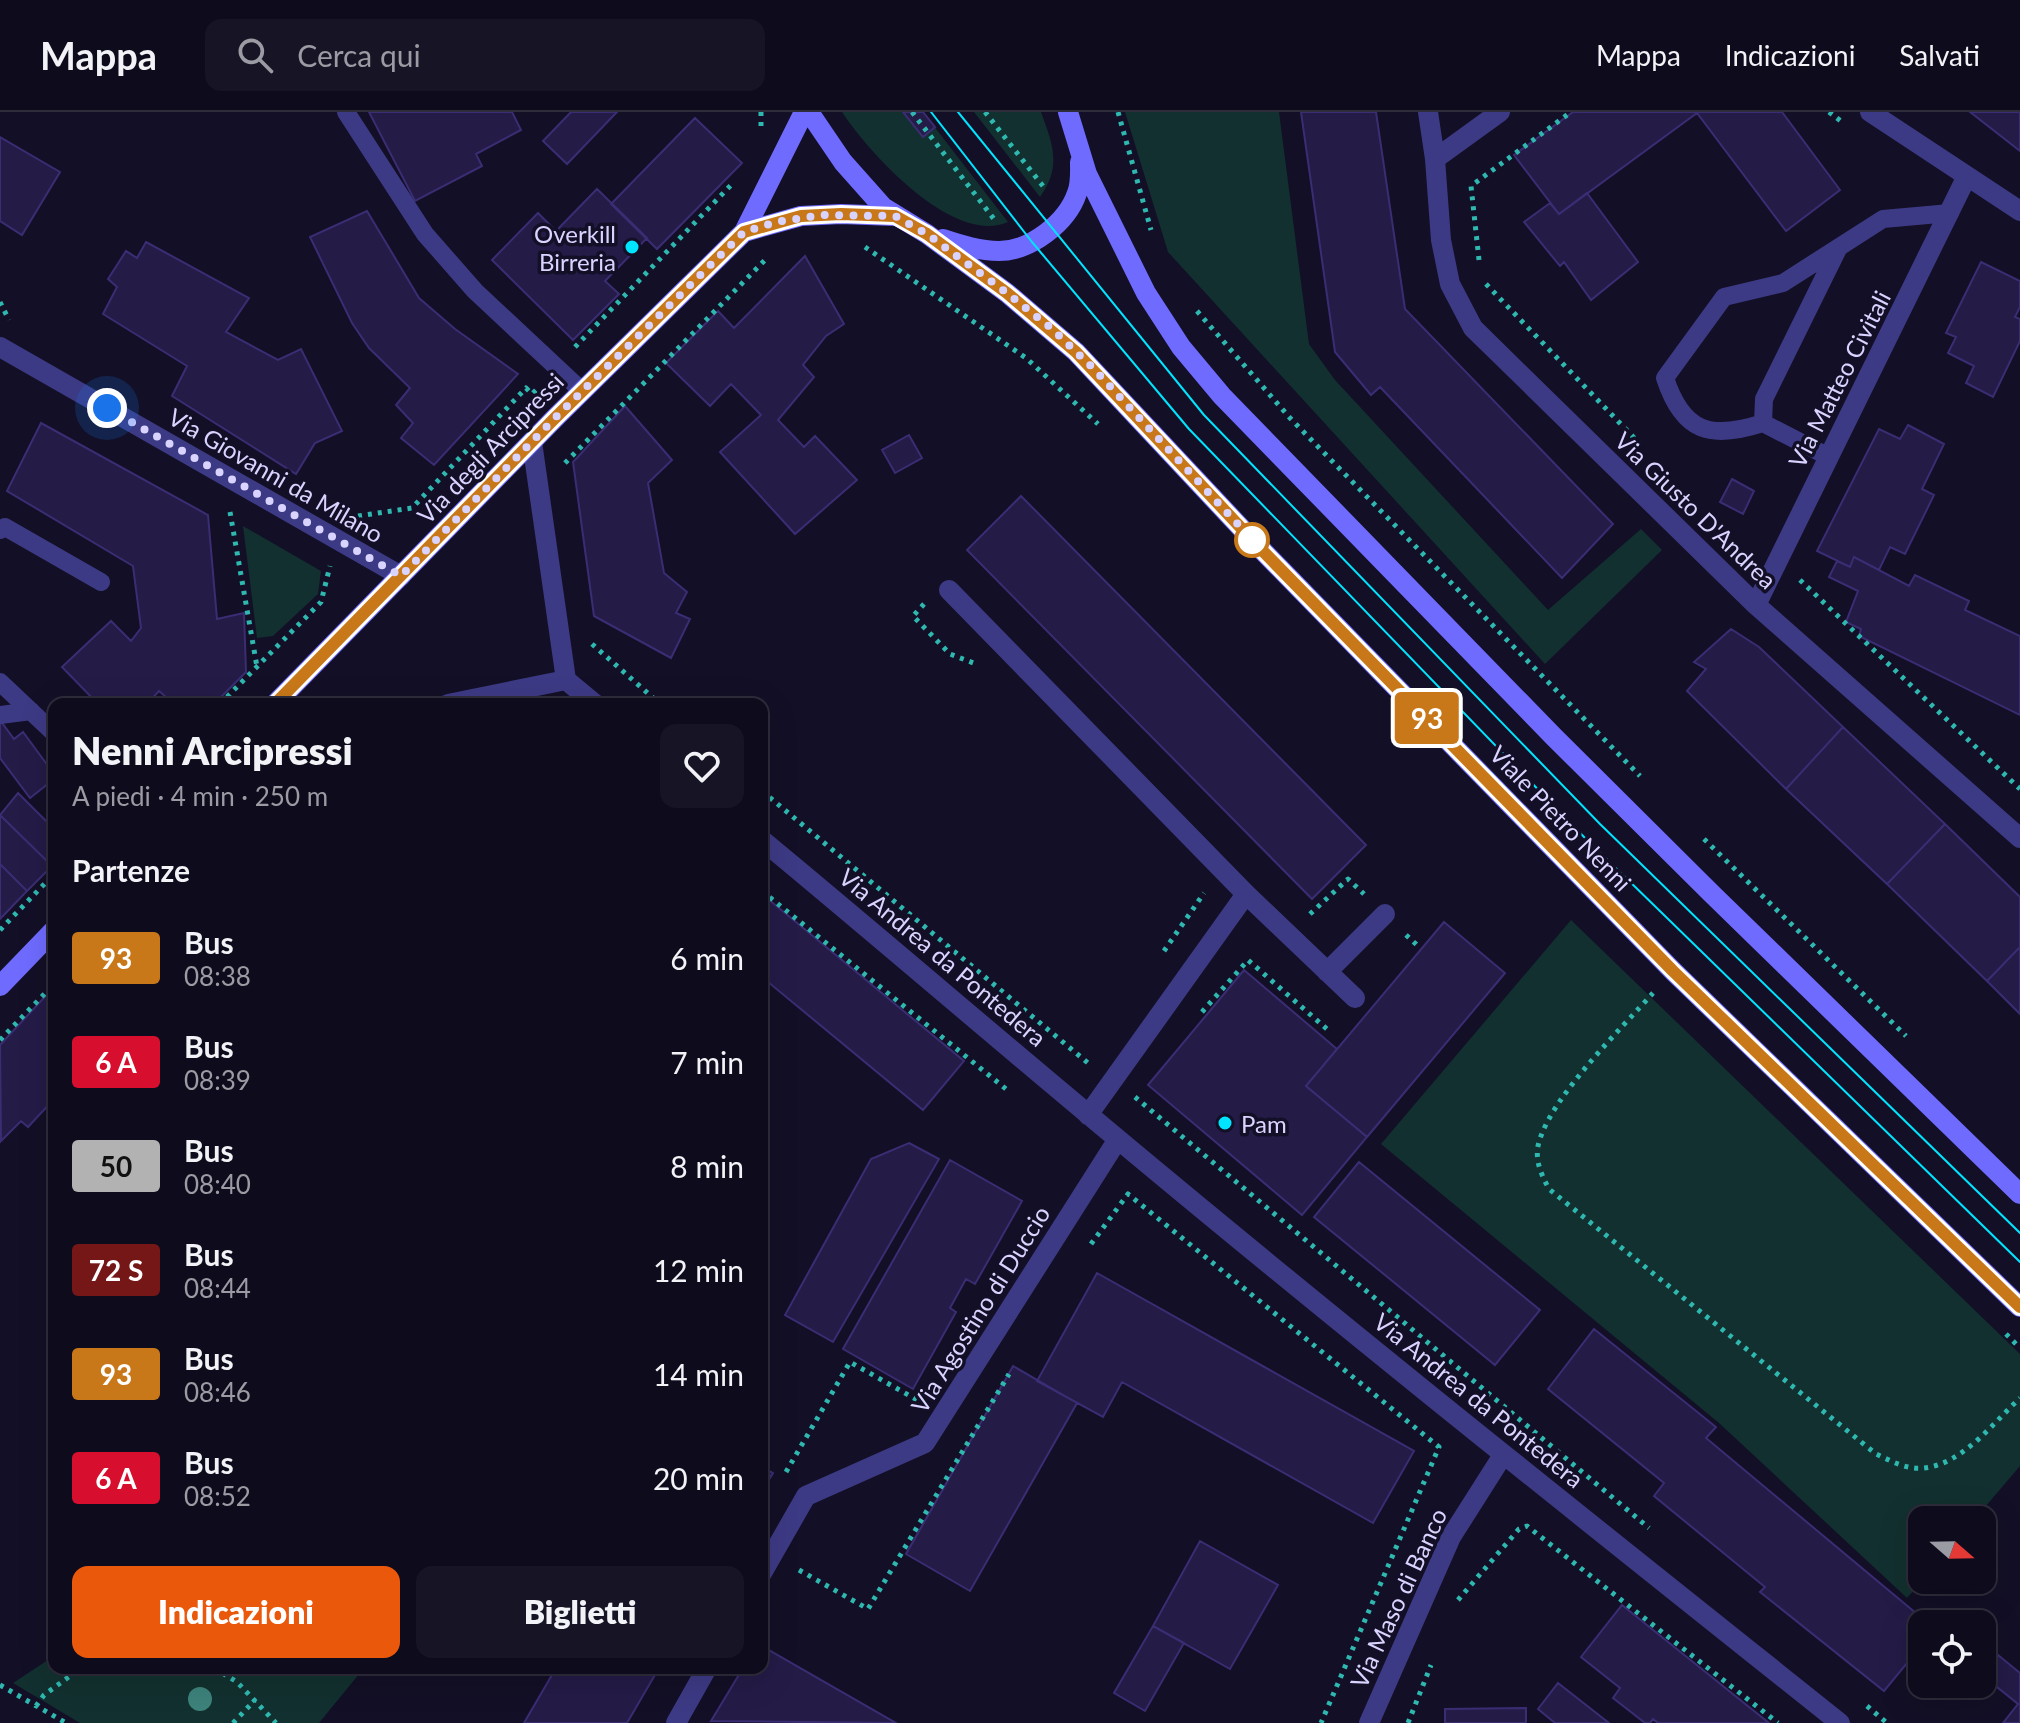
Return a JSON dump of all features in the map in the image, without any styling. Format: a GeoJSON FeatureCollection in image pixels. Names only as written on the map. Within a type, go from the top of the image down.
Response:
{"type":"FeatureCollection","features":[{"type":"Feature","properties":{"kind":"main road","name":"Viale Pietro Nenni"},"geometry":{"type":"LineString","coordinates":[[806,112],[855,178],[895,216],[927,234],[1033,314],[1093,368],[1248,535],[1673,971],[2020,1307]]}},
{"type":"Feature","properties":{"kind":"main road","name":"Via degli Arcipressi"},"geometry":{"type":"LineString","coordinates":[[281,698],[582,391],[744,232],[806,112]]}},
{"type":"Feature","properties":{"kind":"main road","name":"Viale Pietro Nenni"},"geometry":{"type":"LineString","coordinates":[[1069,113],[1094,189],[1146,293],[1181,347],[1222,396],[1554,737],[2020,1194]]}},
{"type":"Feature","properties":{"kind":"main road","name":"Viale Pietro Nenni"},"geometry":{"type":"LineString","coordinates":[[927,234],[978,249],[999,251],[1032,242],[1051,229],[1074,201],[1079,183],[1077,145]]}},
{"type":"Feature","properties":{"kind":"main road","name":"Via degli Arcipressi"},"geometry":{"type":"LineString","coordinates":[[744,232],[801,216],[895,216]]}},
{"type":"Feature","properties":{"kind":"main road"},"geometry":{"type":"LineString","coordinates":[[0,986],[48,936]]}},
{"type":"Feature","properties":{"kind":"street","name":"Via Giusto D'Andrea"},"geometry":{"type":"LineString","coordinates":[[1428,112],[1441,240],[1450,284],[1473,328],[1756,605],[2020,838]]}},
{"type":"Feature","properties":{"kind":"street"},"geometry":{"type":"LineString","coordinates":[[1435,159],[1500,112]]}},
{"type":"Feature","properties":{"kind":"street"},"geometry":{"type":"LineString","coordinates":[[1870,112],[2020,211]]}},
{"type":"Feature","properties":{"kind":"street","name":"Via Matteo Civitali"},"geometry":{"type":"LineString","coordinates":[[1756,605],[1967,176]]}},
{"type":"Feature","properties":{"kind":"street","name":"Via Giovanni da Milano"},"geometry":{"type":"LineString","coordinates":[[0,347],[401,576]]}},
{"type":"Feature","properties":{"kind":"street"},"geometry":{"type":"LineString","coordinates":[[532,442],[566,680],[588,698]]}},
{"type":"Feature","properties":{"kind":"street"},"geometry":{"type":"LineString","coordinates":[[949,590],[1246,894],[1355,998]]}},
{"type":"Feature","properties":{"kind":"street"},"geometry":{"type":"LineString","coordinates":[[478,698],[566,680]]}},
{"type":"Feature","properties":{"kind":"street","name":"Via Andrea da Pontedera"},"geometry":{"type":"LineString","coordinates":[[768,845],[1088,1115],[1503,1455],[1840,1723]]}},
{"type":"Feature","properties":{"kind":"street"},"geometry":{"type":"LineString","coordinates":[[1088,1115],[1246,894]]}},
{"type":"Feature","properties":{"kind":"street"},"geometry":{"type":"LineString","coordinates":[[1327,972],[1385,914]]}},
{"type":"Feature","properties":{"kind":"street","name":"Via Agostino di Duccio"},"geometry":{"type":"LineString","coordinates":[[768,1562],[806,1496],[925,1443],[1118,1139]]}},
{"type":"Feature","properties":{"kind":"street","name":"Via Maso di Banco"},"geometry":{"type":"LineString","coordinates":[[1369,1723],[1451,1537],[1503,1455]]}},
{"type":"Feature","properties":{"kind":"street"},"geometry":{"type":"LineString","coordinates":[[676,1723],[704,1674]]}},
{"type":"Feature","properties":{"kind":"lane"},"geometry":{"type":"LineString","coordinates":[[346,112],[425,234],[475,291],[582,391]]}},
{"type":"Feature","properties":{"kind":"lane"},"geometry":{"type":"LineString","coordinates":[[1829,457],[1763,423],[1740,431],[1715,433],[1694,423],[1673,402],[1665,378],[1724,297],[1783,283],[1883,219],[1950,213]]}},
{"type":"Feature","properties":{"kind":"lane"},"geometry":{"type":"LineString","coordinates":[[1763,423],[1764,399],[1839,246]]}},
{"type":"Feature","properties":{"kind":"lane"},"geometry":{"type":"LineString","coordinates":[[0,530],[5,527],[101,582]]}},
{"type":"Feature","properties":{"kind":"lane"},"geometry":{"type":"LineString","coordinates":[[0,682],[48,727]]}},
{"type":"Feature","properties":{"kind":"lane"},"geometry":{"type":"LineString","coordinates":[[0,715],[31,711]]}},
{"type":"Feature","properties":{"kind":"path"},"geometry":{"type":"LineString","coordinates":[[761,112],[761,135]]}},
{"type":"Feature","properties":{"kind":"path"},"geometry":{"type":"LineString","coordinates":[[912,112],[998,225]]}},
{"type":"Feature","properties":{"kind":"path"},"geometry":{"type":"LineString","coordinates":[[985,112],[1049,193]]}},
{"type":"Feature","properties":{"kind":"path"},"geometry":{"type":"LineString","coordinates":[[1118,112],[1154,239]]}},
{"type":"Feature","properties":{"kind":"path"},"geometry":{"type":"LineString","coordinates":[[1479,263],[1471,186],[1571,112]]}},
{"type":"Feature","properties":{"kind":"path"},"geometry":{"type":"LineString","coordinates":[[353,516],[412,508],[526,388],[532,394],[740,175]]}},
{"type":"Feature","properties":{"kind":"path"},"geometry":{"type":"LineString","coordinates":[[861,245],[1026,358],[1069,394],[1108,435]]}},
{"type":"Feature","properties":{"kind":"path"},"geometry":{"type":"LineString","coordinates":[[561,467],[769,256]]}},
{"type":"Feature","properties":{"kind":"path"},"geometry":{"type":"LineString","coordinates":[[1480,278],[1640,445]]}},
{"type":"Feature","properties":{"kind":"path"},"geometry":{"type":"LineString","coordinates":[[0,302],[15,330]]}},
{"type":"Feature","properties":{"kind":"path"},"geometry":{"type":"LineString","coordinates":[[1190,302],[1290,418],[1642,778]]}},
{"type":"Feature","properties":{"kind":"path"},"geometry":{"type":"LineString","coordinates":[[242,515],[229,507],[257,667]]}},
{"type":"Feature","properties":{"kind":"path"},"geometry":{"type":"LineString","coordinates":[[226,698],[321,602],[330,565]]}},
{"type":"Feature","properties":{"kind":"path"},"geometry":{"type":"LineString","coordinates":[[1799,579],[2020,789]]}},
{"type":"Feature","properties":{"kind":"path"},"geometry":{"type":"LineString","coordinates":[[590,643],[653,698]]}},
{"type":"Feature","properties":{"kind":"path"},"geometry":{"type":"LineString","coordinates":[[768,796],[1088,1063],[1094,1054]]}},
{"type":"Feature","properties":{"kind":"path"},"geometry":{"type":"LineString","coordinates":[[1697,832],[1908,1038]]}},
{"type":"Feature","properties":{"kind":"path"},"geometry":{"type":"LineString","coordinates":[[0,930],[48,880]]}},
{"type":"Feature","properties":{"kind":"path"},"geometry":{"type":"LineString","coordinates":[[1161,956],[1205,890]]}},
{"type":"Feature","properties":{"kind":"path"},"geometry":{"type":"LineString","coordinates":[[768,896],[1014,1096]]}},
{"type":"Feature","properties":{"kind":"path"},"geometry":{"type":"LineString","coordinates":[[1195,1020],[1248,960],[1328,1030]]}},
{"type":"Feature","properties":{"kind":"path"},"geometry":{"type":"LineString","coordinates":[[1673,971],[1567,1091],[1550,1117],[1538,1144],[1538,1169],[1549,1189],[1876,1454],[1901,1465],[1924,1468],[1961,1454],[2020,1398]]}},
{"type":"Feature","properties":{"kind":"path"},"geometry":{"type":"LineString","coordinates":[[0,1040],[48,990]]}},
{"type":"Feature","properties":{"kind":"path"},"geometry":{"type":"LineString","coordinates":[[1138,1085],[1131,1094],[1658,1535]]}},
{"type":"Feature","properties":{"kind":"path"},"geometry":{"type":"LineString","coordinates":[[1128,1194],[1439,1447],[1321,1723]]}},
{"type":"Feature","properties":{"kind":"path"},"geometry":{"type":"LineString","coordinates":[[1997,1325],[2020,1348]]}},
{"type":"Feature","properties":{"kind":"path"},"geometry":{"type":"LineString","coordinates":[[786,1473],[850,1362],[920,1401]]}},
{"type":"Feature","properties":{"kind":"path"},"geometry":{"type":"LineString","coordinates":[[1456,1602],[1519,1529],[1527,1526],[1778,1723]]}},
{"type":"Feature","properties":{"kind":"path"},"geometry":{"type":"LineString","coordinates":[[1408,1723],[1435,1656]]}},
{"type":"Feature","properties":{"kind":"path"},"geometry":{"type":"LineString","coordinates":[[36,1706],[44,1695],[73,1674]]}},
{"type":"Feature","properties":{"kind":"path"},"geometry":{"type":"LineString","coordinates":[[224,1674],[237,1682],[276,1723]]}},
{"type":"Feature","properties":{"kind":"path"},"geometry":{"type":"LineString","coordinates":[[0,1685],[66,1723]]}},
{"type":"Feature","properties":{"kind":"path"},"geometry":{"type":"LineString","coordinates":[[233,1723],[255,1700]]}},
{"type":"Feature","properties":{"kind":"path"},"geometry":{"type":"LineString","coordinates":[[1863,1703],[1887,1723]]}},
{"type":"Feature","properties":{"kind":"green space"},"geometry":{"type":"Polygon","coordinates":[[[842,112],[923,112],[1008,222],[986,226],[963,221],[938,209],[892,171],[842,112]]]}},
{"type":"Feature","properties":{"kind":"green space"},"geometry":{"type":"Polygon","coordinates":[[[974,112],[1041,112],[1052,145],[1053,165],[1040,197],[974,112]]]}},
{"type":"Feature","properties":{"kind":"green space"},"geometry":{"type":"Polygon","coordinates":[[[1125,112],[1279,112],[1309,344],[1335,380],[1548,610],[1641,529],[1662,550],[1545,664],[1168,252],[1125,112]]]}},
{"type":"Feature","properties":{"kind":"green space"},"geometry":{"type":"Polygon","coordinates":[[[243,526],[321,571],[318,594],[273,636],[257,638],[243,526]]]}},
{"type":"Feature","properties":{"kind":"green space"},"geometry":{"type":"Polygon","coordinates":[[[1571,920],[2020,1354],[2020,1466],[1986,1506],[1908,1506],[1908,1594],[1911,1594],[1907,1598],[1719,1423],[1381,1144],[1571,920]]]}},
{"type":"Feature","properties":{"kind":"green space"},"geometry":{"type":"Polygon","coordinates":[[[48,1660],[48,1674],[359,1674],[319,1723],[80,1723],[13,1683],[48,1660]]]}},
{"type":"Feature","properties":{"kind":"building"},"geometry":{"type":"Polygon","coordinates":[[[369,112],[512,112],[521,130],[476,154],[482,166],[415,201],[369,112]]]}},
{"type":"Feature","properties":{"kind":"building"},"geometry":{"type":"Polygon","coordinates":[[[571,112],[617,112],[567,164],[543,141],[571,112]]]}},
{"type":"Feature","properties":{"kind":"building"},"geometry":{"type":"Polygon","coordinates":[[[903,112],[923,112],[935,127],[923,137],[903,112]]]}},
{"type":"Feature","properties":{"kind":"building"},"geometry":{"type":"Polygon","coordinates":[[[1301,112],[1376,112],[1405,309],[1613,524],[1562,578],[1380,387],[1371,395],[1335,352],[1301,112]]]}},
{"type":"Feature","properties":{"kind":"building"},"geometry":{"type":"Polygon","coordinates":[[[1573,112],[1782,112],[1840,190],[1786,231],[1697,113],[1559,214],[1514,155],[1573,112]]]}},
{"type":"Feature","properties":{"kind":"building"},"geometry":{"type":"Polygon","coordinates":[[[1970,112],[2020,112],[2020,151],[1970,112]]]}},
{"type":"Feature","properties":{"kind":"building"},"geometry":{"type":"Polygon","coordinates":[[[695,118],[742,163],[657,249],[611,204],[695,118]]]}},
{"type":"Feature","properties":{"kind":"building"},"geometry":{"type":"Polygon","coordinates":[[[0,137],[60,172],[22,235],[0,221],[0,137]]]}},
{"type":"Feature","properties":{"kind":"building"},"geometry":{"type":"Polygon","coordinates":[[[597,189],[647,238],[605,281],[619,294],[573,340],[492,260],[538,213],[556,231],[597,189]]]}},
{"type":"Feature","properties":{"kind":"building"},"geometry":{"type":"Polygon","coordinates":[[[1587,193],[1638,262],[1591,300],[1564,262],[1560,266],[1524,222],[1550,203],[1559,214],[1587,193]]]}},
{"type":"Feature","properties":{"kind":"building"},"geometry":{"type":"Polygon","coordinates":[[[367,211],[419,298],[455,329],[518,374],[434,465],[401,438],[413,423],[396,405],[410,388],[369,348],[352,323],[310,237],[367,211]]]}},
{"type":"Feature","properties":{"kind":"building"},"geometry":{"type":"Polygon","coordinates":[[[146,242],[249,298],[226,332],[278,360],[301,349],[342,431],[315,443],[296,474],[172,396],[187,366],[103,314],[117,287],[108,279],[126,251],[137,258],[146,242]]]}},
{"type":"Feature","properties":{"kind":"building"},"geometry":{"type":"Polygon","coordinates":[[[805,256],[844,324],[826,336],[803,365],[814,377],[778,420],[804,447],[815,436],[857,480],[795,534],[720,452],[761,415],[731,384],[710,406],[666,363],[718,311],[734,328],[805,256]]]}},
{"type":"Feature","properties":{"kind":"building"},"geometry":{"type":"Polygon","coordinates":[[[1981,262],[2020,281],[2020,307],[2015,317],[2020,319],[2020,341],[1993,397],[1966,383],[1974,366],[1948,353],[1956,337],[1946,333],[1981,262]]]}},
{"type":"Feature","properties":{"kind":"building"},"geometry":{"type":"Polygon","coordinates":[[[625,406],[672,460],[648,483],[664,573],[687,592],[676,613],[690,619],[671,658],[594,616],[573,462],[625,406]]]}},
{"type":"Feature","properties":{"kind":"building"},"geometry":{"type":"Polygon","coordinates":[[[41,423],[208,515],[217,619],[244,613],[246,672],[220,698],[167,698],[159,691],[153,698],[92,698],[62,667],[111,621],[131,641],[141,628],[133,566],[7,491],[41,423]]]}},
{"type":"Feature","properties":{"kind":"building"},"geometry":{"type":"Polygon","coordinates":[[[1908,425],[1944,444],[1922,489],[1934,495],[1905,554],[1890,547],[1879,570],[1854,557],[1850,567],[1817,551],[1879,429],[1900,439],[1908,425]]]}},
{"type":"Feature","properties":{"kind":"building"},"geometry":{"type":"Polygon","coordinates":[[[909,435],[922,458],[895,473],[882,450],[909,435]]]}},
{"type":"Feature","properties":{"kind":"building"},"geometry":{"type":"Polygon","coordinates":[[[1732,479],[1754,491],[1743,514],[1720,502],[1732,479]]]}},
{"type":"Feature","properties":{"kind":"building"},"geometry":{"type":"Polygon","coordinates":[[[1021,496],[1366,845],[1312,899],[967,550],[1021,496]]]}},
{"type":"Feature","properties":{"kind":"building"},"geometry":{"type":"Polygon","coordinates":[[[1854,557],[1909,586],[1915,575],[1969,601],[1965,610],[2020,636],[2020,715],[1859,636],[1861,629],[1846,622],[1858,591],[1829,577],[1837,561],[1850,567],[1854,557]]]}},
{"type":"Feature","properties":{"kind":"building"},"geometry":{"type":"Polygon","coordinates":[[[1731,629],[1759,647],[1843,727],[1786,789],[1687,691],[1706,669],[1694,662],[1731,629]]]}},
{"type":"Feature","properties":{"kind":"building"},"geometry":{"type":"Polygon","coordinates":[[[0,720],[14,739],[23,732],[48,766],[48,784],[30,798],[0,758],[0,720]]]}},
{"type":"Feature","properties":{"kind":"building"},"geometry":{"type":"Polygon","coordinates":[[[1843,727],[1945,824],[1887,884],[1786,789],[1843,727]]]}},
{"type":"Feature","properties":{"kind":"building"},"geometry":{"type":"Polygon","coordinates":[[[18,793],[48,823],[48,862],[0,815],[18,793]]]}},
{"type":"Feature","properties":{"kind":"building"},"geometry":{"type":"Polygon","coordinates":[[[0,815],[48,862],[48,870],[27,891],[0,864],[0,815]]]}},
{"type":"Feature","properties":{"kind":"building"},"geometry":{"type":"Polygon","coordinates":[[[1945,824],[2020,897],[2020,947],[1987,981],[1887,884],[1945,824]]]}},
{"type":"Feature","properties":{"kind":"building"},"geometry":{"type":"Polygon","coordinates":[[[0,864],[27,891],[0,919],[0,864]]]}},
{"type":"Feature","properties":{"kind":"building"},"geometry":{"type":"Polygon","coordinates":[[[768,899],[964,1061],[923,1110],[768,982],[768,899]]]}},
{"type":"Feature","properties":{"kind":"building"},"geometry":{"type":"Polygon","coordinates":[[[1444,922],[1505,973],[1367,1137],[1306,1086],[1444,922]]]}},
{"type":"Feature","properties":{"kind":"building"},"geometry":{"type":"Polygon","coordinates":[[[2020,947],[2020,1014],[1987,981],[2020,947]]]}},
{"type":"Feature","properties":{"kind":"building"},"geometry":{"type":"Polygon","coordinates":[[[1244,970],[1337,1049],[1306,1086],[1367,1137],[1302,1215],[1148,1085],[1244,970]]]}},
{"type":"Feature","properties":{"kind":"building"},"geometry":{"type":"Polygon","coordinates":[[[48,993],[48,1105],[28,1127],[21,1121],[1,1141],[0,1045],[48,993]]]}},
{"type":"Feature","properties":{"kind":"building"},"geometry":{"type":"Polygon","coordinates":[[[909,1143],[939,1159],[833,1342],[785,1315],[871,1159],[909,1143]]]}},
{"type":"Feature","properties":{"kind":"building"},"geometry":{"type":"Polygon","coordinates":[[[950,1160],[1022,1201],[975,1284],[966,1279],[950,1308],[956,1312],[913,1389],[843,1349],[950,1160]]]}},
{"type":"Feature","properties":{"kind":"building"},"geometry":{"type":"Polygon","coordinates":[[[1359,1162],[1540,1310],[1495,1365],[1314,1217],[1359,1162]]]}},
{"type":"Feature","properties":{"kind":"building"},"geometry":{"type":"Polygon","coordinates":[[[1097,1273],[1414,1451],[1373,1523],[1122,1382],[1103,1417],[1037,1381],[1097,1273]]]}},
{"type":"Feature","properties":{"kind":"building"},"geometry":{"type":"Polygon","coordinates":[[[1594,1329],[1716,1427],[1706,1438],[1912,1610],[1908,1610],[1908,1662],[1884,1691],[1760,1592],[1765,1587],[1654,1496],[1664,1483],[1548,1389],[1594,1329]]]}},
{"type":"Feature","properties":{"kind":"building"},"geometry":{"type":"Polygon","coordinates":[[[1013,1366],[1077,1403],[970,1591],[906,1554],[1013,1366]]]}},
{"type":"Feature","properties":{"kind":"building"},"geometry":{"type":"Polygon","coordinates":[[[1200,1541],[1278,1585],[1230,1669],[1153,1626],[1200,1541]]]}},
{"type":"Feature","properties":{"kind":"building"},"geometry":{"type":"Polygon","coordinates":[[[1622,1605],[1769,1723],[1658,1723],[1653,1719],[1645,1723],[1613,1698],[1620,1688],[1581,1657],[1622,1605]]]}},
{"type":"Feature","properties":{"kind":"building"},"geometry":{"type":"Polygon","coordinates":[[[1153,1626],[1184,1643],[1145,1711],[1114,1693],[1153,1626]]]}},
{"type":"Feature","properties":{"kind":"building"},"geometry":{"type":"Polygon","coordinates":[[[768,1649],[896,1723],[711,1721],[739,1674],[768,1674],[768,1649]]]}},
{"type":"Feature","properties":{"kind":"building"},"geometry":{"type":"Polygon","coordinates":[[[1998,1655],[2020,1673],[2020,1723],[2003,1723],[2018,1704],[1996,1686],[1998,1655]]]}},
{"type":"Feature","properties":{"kind":"building"},"geometry":{"type":"Polygon","coordinates":[[[553,1674],[656,1674],[627,1723],[524,1723],[553,1674]]]}},
{"type":"Feature","properties":{"kind":"building"},"geometry":{"type":"Polygon","coordinates":[[[1558,1683],[1609,1723],[1555,1723],[1538,1709],[1558,1683]]]}},
{"type":"Feature","properties":{"kind":"building"},"geometry":{"type":"Polygon","coordinates":[[[1526,1708],[1526,1723],[1445,1723],[1445,1709],[1526,1708]]]}},
{"type":"Feature","properties":{"kind":"tram line"},"geometry":{"type":"LineString","coordinates":[[931,112],[1032,242],[1189,429],[1585,838],[2020,1262]]}},
{"type":"Feature","properties":{"kind":"tram line"},"geometry":{"type":"LineString","coordinates":[[958,112],[1204,415],[1600,824],[2020,1233]]}},
{"type":"Feature","properties":{"kind":"bus line","name":"93"},"geometry":{"type":"LineString","coordinates":[[281,698],[556,417],[744,232],[801,216],[895,216],[927,234],[1007,293],[1076,352],[1258,546],[1673,971],[2020,1307]]}},
{"type":"Feature","properties":{"kind":"place","name":"Overkill Birreria"},"geometry":{"type":"Point","coordinates":[632,247]}},
{"type":"Feature","properties":{"kind":"place","name":"Pam"},"geometry":{"type":"Point","coordinates":[1225,1123]}},
{"type":"Feature","properties":{"kind":"route"},"geometry":{"type":"LineString","coordinates":[[107,408],[401,576],[556,417],[744,232],[801,216],[895,216],[927,234],[1064,340],[1258,546],[1252,540]]}}]}
